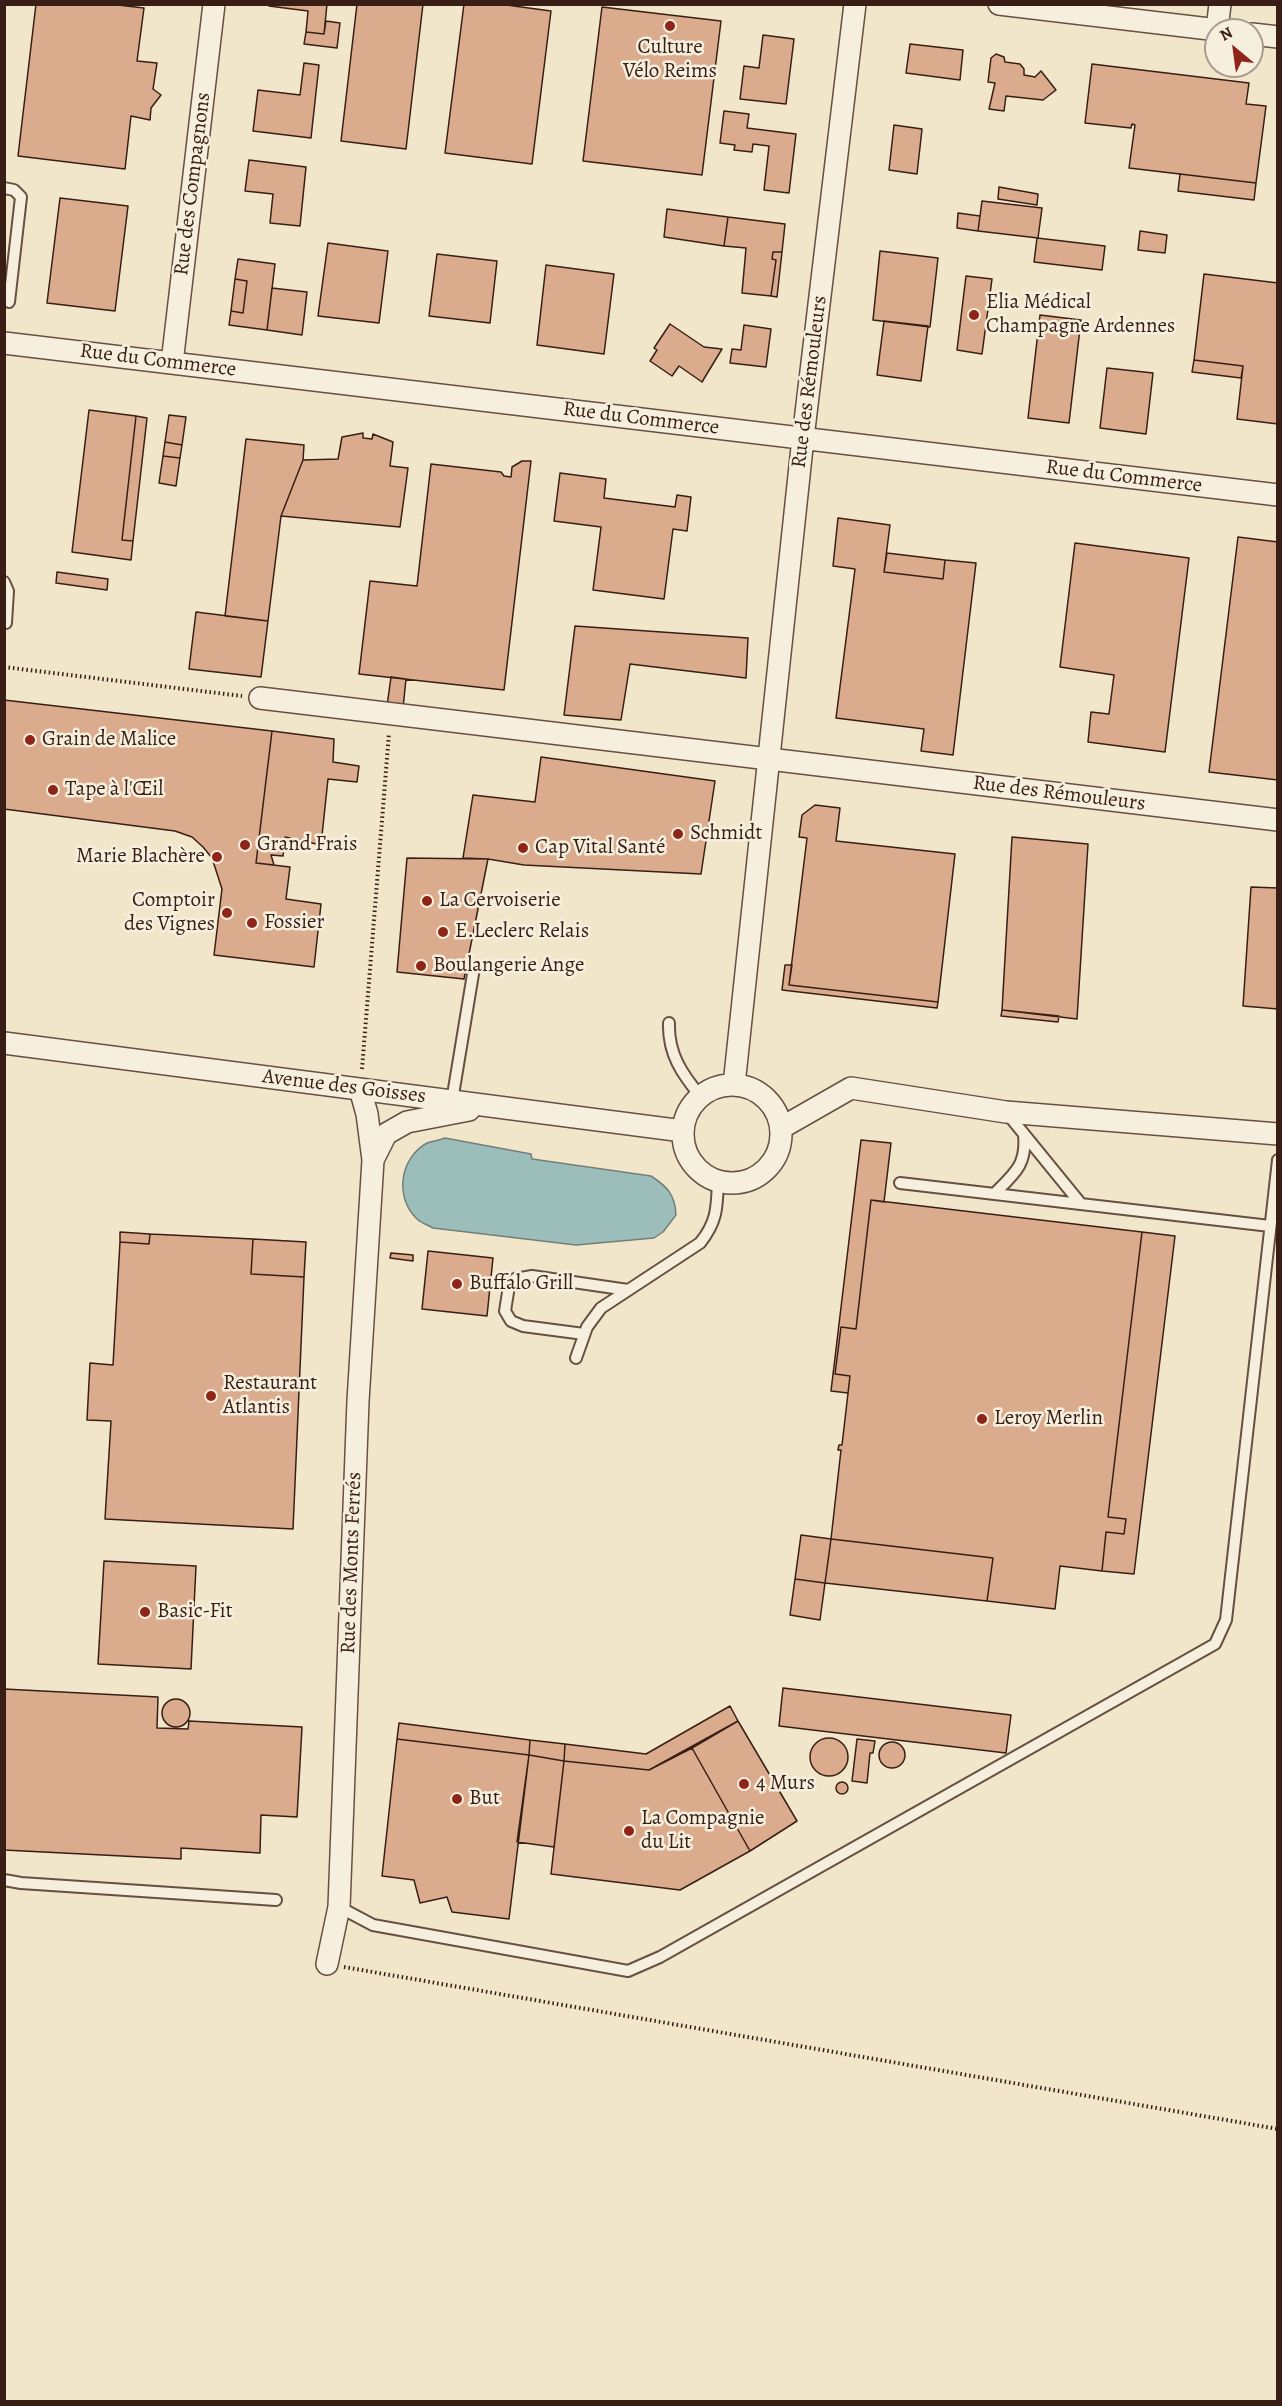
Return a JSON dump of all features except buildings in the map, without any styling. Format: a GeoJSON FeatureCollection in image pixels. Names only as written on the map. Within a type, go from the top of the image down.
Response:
{"type":"FeatureCollection","features":[{"type":"Feature","properties":{"kind":"street","name":"Rue des Compagnons"},"geometry":{"type":"LineString","coordinates":[[172,363],[214,4]]}},
{"type":"Feature","properties":{"kind":"street","name":"Rue des Rémouleurs"},"geometry":{"type":"LineString","coordinates":[[734,1085],[803,438],[855,4]]}},
{"type":"Feature","properties":{"kind":"street"},"geometry":{"type":"LineString","coordinates":[[999,4],[1204,28]]}},
{"type":"Feature","properties":{"kind":"street","name":"Rue du Commerce"},"geometry":{"type":"LineString","coordinates":[[4,343],[1278,495]]}},
{"type":"Feature","properties":{"kind":"street"},"geometry":{"type":"LineString","coordinates":[[260,698],[768,759]]}},
{"type":"Feature","properties":{"kind":"street","name":"Rue des Rémouleurs"},"geometry":{"type":"LineString","coordinates":[[768,759],[1278,820]]}},
{"type":"Feature","properties":{"kind":"street","name":"Avenue des Goisses"},"geometry":{"type":"LineString","coordinates":[[4,1043],[683,1131]]}},
{"type":"Feature","properties":{"kind":"street"},"geometry":{"type":"LineString","coordinates":[[734,1085],[747,1088],[765,1098],[777,1115],[781,1128],[780,1144],[774,1159],[764,1171],[750,1180],[734,1183],[718,1181],[703,1174],[692,1162],[685,1147],[683,1131],[687,1115],[696,1101],[709,1090],[734,1085]]}},
{"type":"Feature","properties":{"kind":"street"},"geometry":{"type":"LineString","coordinates":[[781,1128],[851,1088],[1006,1112],[1278,1134]]}},
{"type":"Feature","properties":{"kind":"street","name":"Rue des Monts Ferrés"},"geometry":{"type":"LineString","coordinates":[[327,1965],[339,1907],[358,1401],[373,1160],[367,1114],[360,1089]]}},
{"type":"Feature","properties":{"kind":"street","name":"Rue des Monts Ferrés"},"geometry":{"type":"LineString","coordinates":[[373,1160],[386,1134],[407,1122],[494,1106]]}},
{"type":"Feature","properties":{"kind":"lane"},"geometry":{"type":"LineString","coordinates":[[4,188],[14,190],[21,197],[9,302]]}},
{"type":"Feature","properties":{"kind":"lane"},"geometry":{"type":"LineString","coordinates":[[4,582],[8,591],[6,623]]}},
{"type":"Feature","properties":{"kind":"lane"},"geometry":{"type":"LineString","coordinates":[[452,1101],[474,968]]}},
{"type":"Feature","properties":{"kind":"lane"},"geometry":{"type":"LineString","coordinates":[[669,1023],[668,1039],[678,1067],[701,1097]]}},
{"type":"Feature","properties":{"kind":"lane"},"geometry":{"type":"LineString","coordinates":[[1006,1112],[1081,1204]]}},
{"type":"Feature","properties":{"kind":"lane"},"geometry":{"type":"LineString","coordinates":[[994,1194],[1017,1172],[1022,1162],[1025,1149],[1024,1134]]}},
{"type":"Feature","properties":{"kind":"lane"},"geometry":{"type":"LineString","coordinates":[[339,1907],[373,1925],[628,1971],[660,1957],[1215,1644],[1226,1620],[1278,1161]]}},
{"type":"Feature","properties":{"kind":"lane"},"geometry":{"type":"LineString","coordinates":[[576,1358],[584,1334],[601,1308],[700,1244],[711,1230],[716,1213],[718,1181]]}},
{"type":"Feature","properties":{"kind":"lane"},"geometry":{"type":"LineString","coordinates":[[900,1183],[1270,1227]]}},
{"type":"Feature","properties":{"kind":"lane"},"geometry":{"type":"LineString","coordinates":[[584,1334],[523,1326],[511,1321],[506,1311],[509,1286],[515,1279],[532,1276],[628,1290]]}},
{"type":"Feature","properties":{"kind":"lane"},"geometry":{"type":"LineString","coordinates":[[4,1880],[276,1900]]}},
{"type":"Feature","properties":{"kind":"path"},"geometry":{"type":"LineString","coordinates":[[4,667],[260,698]]}},
{"type":"Feature","properties":{"kind":"path"},"geometry":{"type":"LineString","coordinates":[[360,1089],[391,714]]}},
{"type":"Feature","properties":{"kind":"path"},"geometry":{"type":"LineString","coordinates":[[327,1965],[1278,2129]]}},
{"type":"Feature","properties":{"kind":"water"},"geometry":{"type":"Polygon","coordinates":[[[445,1138],[531,1154],[532,1159],[651,1176],[670,1192],[676,1215],[663,1232],[654,1238],[576,1245],[433,1228],[419,1220],[410,1210],[405,1200],[403,1178],[411,1158],[418,1150],[427,1143],[445,1138]]]}},
{"type":"Feature","properties":{"kind":"place","name":"Culture Vélo Reims"},"geometry":{"type":"Point","coordinates":[670,26]}},
{"type":"Feature","properties":{"kind":"place","name":"Elia Médical Champagne Ardennes"},"geometry":{"type":"Point","coordinates":[974,315]}},
{"type":"Feature","properties":{"kind":"place","name":"Grain de Malice"},"geometry":{"type":"Point","coordinates":[30,740]}},
{"type":"Feature","properties":{"kind":"place","name":"Tape à l'Œil"},"geometry":{"type":"Point","coordinates":[53,790]}},
{"type":"Feature","properties":{"kind":"place","name":"Schmidt"},"geometry":{"type":"Point","coordinates":[678,834]}},
{"type":"Feature","properties":{"kind":"place","name":"Grand Frais"},"geometry":{"type":"Point","coordinates":[245,845]}},
{"type":"Feature","properties":{"kind":"place","name":"Cap Vital Santé"},"geometry":{"type":"Point","coordinates":[523,848]}},
{"type":"Feature","properties":{"kind":"place","name":"Marie Blachère"},"geometry":{"type":"Point","coordinates":[217,857]}},
{"type":"Feature","properties":{"kind":"place","name":"La Cervoiserie"},"geometry":{"type":"Point","coordinates":[427,901]}},
{"type":"Feature","properties":{"kind":"place","name":"Comptoir des Vignes"},"geometry":{"type":"Point","coordinates":[227,913]}},
{"type":"Feature","properties":{"kind":"place","name":"Fossier"},"geometry":{"type":"Point","coordinates":[252,923]}},
{"type":"Feature","properties":{"kind":"place","name":"E.Leclerc Relais"},"geometry":{"type":"Point","coordinates":[443,932]}},
{"type":"Feature","properties":{"kind":"place","name":"Boulangerie Ange"},"geometry":{"type":"Point","coordinates":[421,966]}},
{"type":"Feature","properties":{"kind":"place","name":"Buffalo Grill"},"geometry":{"type":"Point","coordinates":[457,1284]}},
{"type":"Feature","properties":{"kind":"place","name":"Restaurant Atlantis"},"geometry":{"type":"Point","coordinates":[211,1396]}},
{"type":"Feature","properties":{"kind":"place","name":"Leroy Merlin"},"geometry":{"type":"Point","coordinates":[982,1419]}},
{"type":"Feature","properties":{"kind":"place","name":"Basic-Fit"},"geometry":{"type":"Point","coordinates":[145,1612]}},
{"type":"Feature","properties":{"kind":"place","name":"4 Murs"},"geometry":{"type":"Point","coordinates":[744,1784]}},
{"type":"Feature","properties":{"kind":"place","name":"But"},"geometry":{"type":"Point","coordinates":[457,1799]}},
{"type":"Feature","properties":{"kind":"place","name":"La Compagnie du Lit"},"geometry":{"type":"Point","coordinates":[629,1831]}}]}
